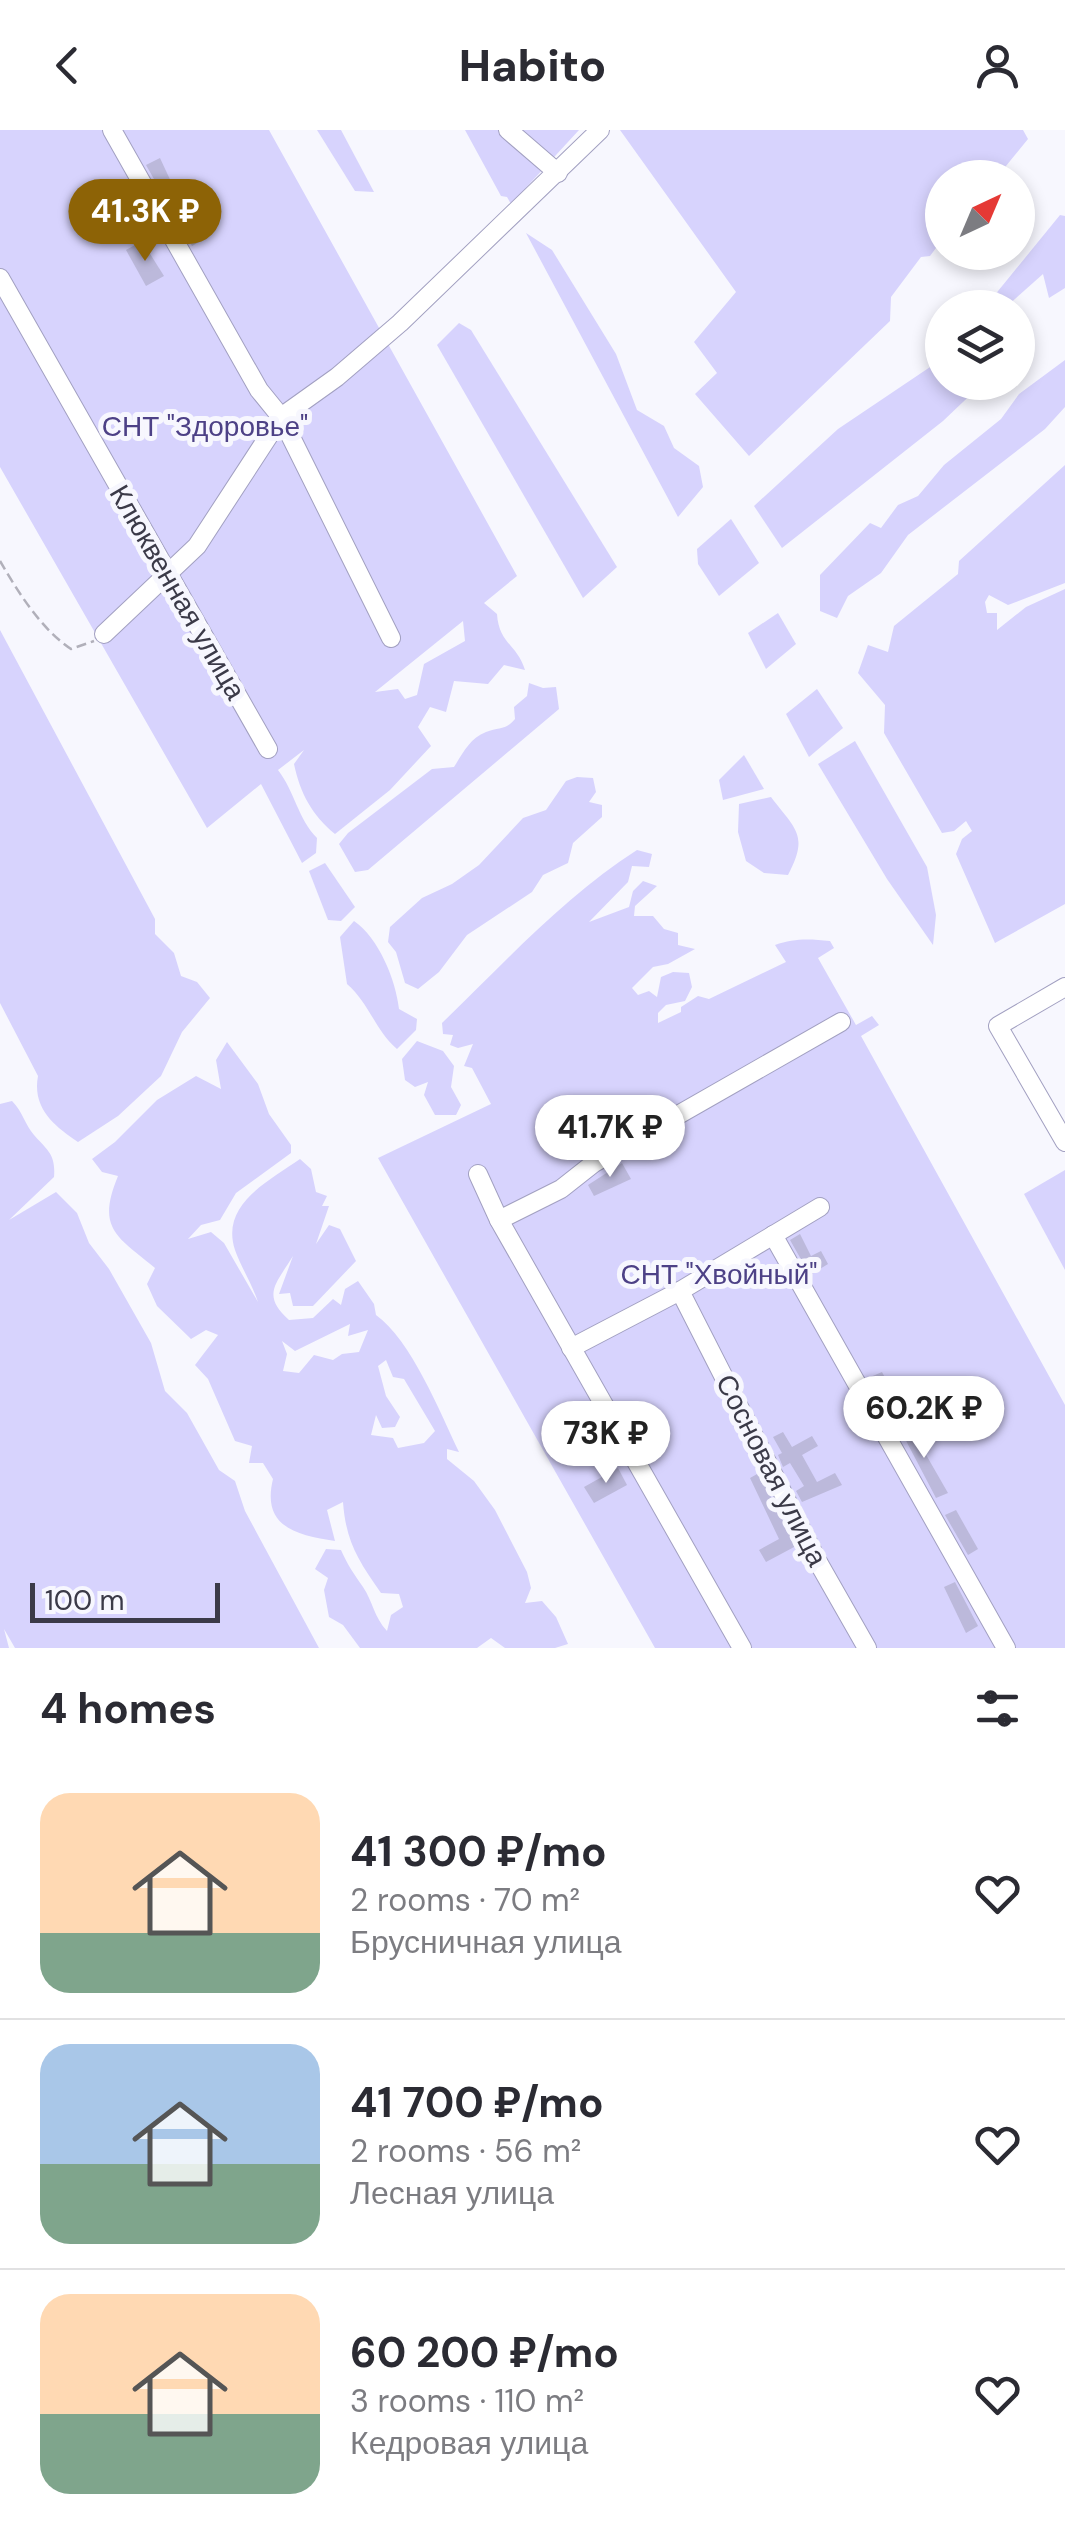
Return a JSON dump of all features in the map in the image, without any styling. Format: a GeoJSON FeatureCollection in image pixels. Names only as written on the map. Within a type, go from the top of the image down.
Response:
{"type":"FeatureCollection","features":[{"type":"Feature","properties":{"kind":"street"},"geometry":{"type":"LineString","coordinates":[[112,130],[259,390],[281,416],[390,638]]}},
{"type":"Feature","properties":{"kind":"street"},"geometry":{"type":"LineString","coordinates":[[508,130],[558,173]]}},
{"type":"Feature","properties":{"kind":"street"},"geometry":{"type":"LineString","coordinates":[[104,634],[167,577],[216,521],[281,416],[400,323],[600,130]]}},
{"type":"Feature","properties":{"kind":"street","name":"Клюквенная улица"},"geometry":{"type":"LineString","coordinates":[[0,278],[268,749]]}},
{"type":"Feature","properties":{"kind":"street"},"geometry":{"type":"LineString","coordinates":[[1064,1139],[998,1026],[1065,988]]}},
{"type":"Feature","properties":{"kind":"street"},"geometry":{"type":"LineString","coordinates":[[499,1220],[560,1190],[594,1163],[841,1022]]}},
{"type":"Feature","properties":{"kind":"street"},"geometry":{"type":"LineString","coordinates":[[478,1174],[570,1348],[742,1648]]}},
{"type":"Feature","properties":{"kind":"street"},"geometry":{"type":"LineString","coordinates":[[570,1348],[680,1291],[820,1207]]}},
{"type":"Feature","properties":{"kind":"street"},"geometry":{"type":"LineString","coordinates":[[773,1235],[1006,1648]]}},
{"type":"Feature","properties":{"kind":"street","name":"Сосновая улица"},"geometry":{"type":"LineString","coordinates":[[680,1291],[818,1562],[868,1648]]}},
{"type":"Feature","properties":{"kind":"path"},"geometry":{"type":"LineString","coordinates":[[0,561],[20,596],[58,640],[71,649],[86,646],[104,634]]}},
{"type":"Feature","properties":{"kind":"green space","name":"СНТ \"Здоровье\""},"geometry":{"type":"Polygon","coordinates":[[[0,130],[269,130],[517,576],[484,603],[497,614],[501,632],[525,670],[504,665],[488,684],[454,681],[446,712],[430,707],[418,727],[431,746],[390,790],[335,834],[308,803],[300,784],[294,764],[304,750],[278,770],[317,838],[316,853],[302,863],[261,784],[207,828],[0,467],[0,130]],[[463,621],[375,692],[398,689],[405,699],[417,695],[424,664],[465,641],[463,621]]]}},
{"type":"Feature","properties":{"kind":"green space"},"geometry":{"type":"Polygon","coordinates":[[[317,130],[341,130],[374,192],[355,191],[317,130]]]}},
{"type":"Feature","properties":{"kind":"green space"},"geometry":{"type":"Polygon","coordinates":[[[465,130],[579,130],[511,204],[501,196],[465,130]]]}},
{"type":"Feature","properties":{"kind":"green space"},"geometry":{"type":"Polygon","coordinates":[[[620,130],[1023,130],[1028,139],[1011,160],[925,160],[925,257],[891,297],[890,321],[749,456],[695,394],[717,373],[694,342],[736,292],[620,130]]]}},
{"type":"Feature","properties":{"kind":"green space"},"geometry":{"type":"Polygon","coordinates":[[[1060,215],[1065,216],[1065,288],[1049,298],[1043,274],[1025,290],[999,290],[1015,270],[1035,270],[1035,246],[1060,215]]]}},
{"type":"Feature","properties":{"kind":"green space"},"geometry":{"type":"Polygon","coordinates":[[[526,233],[552,250],[616,354],[637,410],[664,426],[674,448],[699,466],[703,487],[678,517],[526,233]]]}},
{"type":"Feature","properties":{"kind":"green space"},"geometry":{"type":"Polygon","coordinates":[[[459,323],[471,330],[617,567],[583,598],[437,345],[459,323]]]}},
{"type":"Feature","properties":{"kind":"green space"},"geometry":{"type":"Polygon","coordinates":[[[1065,360],[1065,407],[1045,429],[908,535],[881,573],[848,596],[837,618],[820,611],[820,575],[870,523],[881,528],[898,505],[918,496],[944,465],[1001,419],[1015,400],[1035,400],[1035,382],[1065,360]]]}},
{"type":"Feature","properties":{"kind":"green space"},"geometry":{"type":"Polygon","coordinates":[[[925,370],[925,400],[965,400],[782,548],[754,506],[838,429],[925,370]]]}},
{"type":"Feature","properties":{"kind":"green space"},"geometry":{"type":"Polygon","coordinates":[[[1065,465],[1065,583],[1008,605],[989,595],[985,602],[987,613],[997,613],[997,630],[1026,607],[1065,589],[1065,904],[995,943],[956,854],[962,839],[972,831],[966,821],[954,831],[942,833],[884,733],[885,705],[858,673],[868,645],[888,652],[894,626],[958,574],[959,561],[1065,465]]]}},
{"type":"Feature","properties":{"kind":"green space"},"geometry":{"type":"Polygon","coordinates":[[[731,519],[759,563],[719,596],[698,564],[697,549],[731,519]]]}},
{"type":"Feature","properties":{"kind":"green space"},"geometry":{"type":"Polygon","coordinates":[[[778,613],[796,644],[766,669],[748,633],[778,613]]]}},
{"type":"Feature","properties":{"kind":"green space"},"geometry":{"type":"Polygon","coordinates":[[[0,630],[155,919],[155,934],[174,953],[181,976],[197,982],[210,998],[182,1032],[161,1076],[118,1116],[78,1142],[53,1123],[42,1107],[38,1076],[0,1003],[0,630]]]}},
{"type":"Feature","properties":{"kind":"green space"},"geometry":{"type":"Polygon","coordinates":[[[529,683],[556,687],[559,709],[368,870],[355,872],[339,844],[348,833],[432,769],[454,767],[467,746],[480,735],[512,723],[514,707],[527,696],[529,683]]]}},
{"type":"Feature","properties":{"kind":"green space"},"geometry":{"type":"Polygon","coordinates":[[[817,689],[843,728],[809,757],[786,714],[817,689]]]}},
{"type":"Feature","properties":{"kind":"green space"},"geometry":{"type":"Polygon","coordinates":[[[855,741],[927,867],[936,915],[933,945],[887,879],[818,764],[855,741]]]}},
{"type":"Feature","properties":{"kind":"green space"},"geometry":{"type":"Polygon","coordinates":[[[744,755],[764,789],[723,800],[719,780],[744,755]]]}},
{"type":"Feature","properties":{"kind":"green space"},"geometry":{"type":"Polygon","coordinates":[[[593,778],[596,792],[589,802],[602,805],[602,817],[573,843],[568,863],[543,875],[532,892],[467,935],[439,972],[418,989],[405,983],[396,952],[388,942],[390,927],[422,898],[479,865],[523,818],[546,810],[566,781],[593,778]]]}},
{"type":"Feature","properties":{"kind":"green space"},"geometry":{"type":"Polygon","coordinates":[[[771,797],[797,833],[798,851],[788,875],[764,873],[746,861],[738,832],[739,804],[771,797]]]}},
{"type":"Feature","properties":{"kind":"green space","name":"СНТ \"Хвойный\""},"geometry":{"type":"Polygon","coordinates":[[[637,850],[652,854],[649,867],[632,866],[628,882],[589,922],[629,907],[633,891],[643,881],[657,886],[635,906],[634,916],[653,916],[664,929],[678,933],[678,945],[695,949],[668,964],[653,967],[632,988],[638,995],[649,991],[657,997],[661,977],[673,972],[689,973],[692,987],[685,1001],[666,1005],[658,1013],[658,1023],[681,1012],[681,1007],[698,996],[709,999],[786,962],[775,945],[809,940],[830,941],[834,948],[818,958],[856,1025],[872,1016],[879,1025],[861,1036],[1065,1405],[1065,1648],[655,1648],[378,1158],[491,1104],[472,1068],[464,1066],[473,1044],[458,1048],[450,1045],[453,1035],[443,1034],[442,1023],[560,909],[637,850]]]}},
{"type":"Feature","properties":{"kind":"green space"},"geometry":{"type":"Polygon","coordinates":[[[325,863],[355,907],[341,921],[328,920],[309,871],[325,863]]]}},
{"type":"Feature","properties":{"kind":"green space"},"geometry":{"type":"Polygon","coordinates":[[[354,921],[371,938],[385,961],[399,1009],[417,1019],[416,1030],[397,1049],[347,984],[340,937],[354,921]]]}},
{"type":"Feature","properties":{"kind":"green space"},"geometry":{"type":"Polygon","coordinates":[[[417,1041],[443,1051],[454,1066],[451,1087],[461,1105],[456,1115],[435,1115],[424,1095],[428,1082],[415,1087],[405,1080],[402,1059],[417,1041]]]}},
{"type":"Feature","properties":{"kind":"green space"},"geometry":{"type":"Polygon","coordinates":[[[227,1042],[258,1084],[269,1114],[291,1145],[291,1153],[236,1193],[220,1220],[201,1225],[188,1239],[211,1232],[224,1243],[258,1302],[235,1250],[234,1219],[262,1185],[300,1159],[311,1169],[316,1192],[327,1196],[322,1206],[329,1206],[316,1244],[329,1225],[340,1229],[356,1261],[313,1306],[293,1306],[290,1293],[279,1294],[293,1256],[274,1289],[275,1303],[289,1320],[313,1318],[333,1299],[341,1305],[345,1289],[358,1281],[374,1304],[376,1315],[413,1359],[434,1398],[459,1452],[447,1449],[447,1459],[474,1481],[495,1510],[527,1572],[531,1588],[525,1603],[542,1601],[556,1617],[568,1644],[555,1648],[505,1648],[491,1638],[477,1648],[360,1648],[343,1625],[329,1617],[324,1590],[328,1578],[315,1569],[326,1549],[341,1550],[387,1631],[391,1615],[403,1607],[399,1594],[381,1593],[360,1560],[350,1540],[343,1502],[327,1510],[335,1541],[296,1532],[278,1519],[272,1509],[273,1479],[263,1463],[249,1463],[252,1446],[235,1441],[208,1379],[195,1365],[218,1335],[206,1330],[191,1339],[157,1306],[147,1284],[155,1268],[121,1239],[110,1220],[109,1208],[118,1176],[102,1172],[92,1159],[157,1100],[196,1076],[221,1089],[216,1060],[227,1042]],[[350,1324],[295,1351],[282,1341],[287,1354],[283,1371],[299,1373],[314,1355],[333,1360],[342,1354],[359,1352],[368,1330],[348,1336],[350,1324]],[[386,1360],[378,1366],[386,1396],[400,1417],[395,1427],[382,1428],[376,1415],[371,1435],[393,1438],[398,1448],[424,1443],[435,1431],[404,1379],[393,1377],[386,1360]]]}},
{"type":"Feature","properties":{"kind":"green space"},"geometry":{"type":"Polygon","coordinates":[[[12,1101],[50,1153],[54,1177],[9,1220],[56,1192],[77,1213],[89,1243],[109,1269],[151,1343],[165,1391],[187,1413],[219,1470],[235,1481],[245,1511],[319,1648],[15,1648],[4,1629],[9,1648],[0,1648],[0,1104],[12,1101]]]}},
{"type":"Feature","properties":{"kind":"green space"},"geometry":{"type":"Polygon","coordinates":[[[1065,1170],[1065,1270],[1024,1194],[1065,1170]]]}},
{"type":"Feature","properties":{"kind":"building"},"geometry":{"type":"Polygon","coordinates":[[[160,158],[199,242],[192,246],[146,165],[160,158]]]}},
{"type":"Feature","properties":{"kind":"building"},"geometry":{"type":"Polygon","coordinates":[[[142,241],[164,276],[146,286],[126,250],[142,241]]]}},
{"type":"Feature","properties":{"kind":"building"},"geometry":{"type":"Polygon","coordinates":[[[622,1163],[631,1179],[594,1196],[588,1185],[622,1163]]]}},
{"type":"Feature","properties":{"kind":"building"},"geometry":{"type":"Polygon","coordinates":[[[800,1234],[811,1256],[821,1251],[828,1264],[810,1275],[790,1240],[800,1234]]]}},
{"type":"Feature","properties":{"kind":"building"},"geometry":{"type":"Polygon","coordinates":[[[882,1372],[903,1412],[891,1418],[868,1378],[882,1372]]]}},
{"type":"Feature","properties":{"kind":"building"},"geometry":{"type":"Polygon","coordinates":[[[918,1425],[923,1436],[917,1439],[948,1493],[936,1498],[902,1433],[918,1425]]]}},
{"type":"Feature","properties":{"kind":"building"},"geometry":{"type":"Polygon","coordinates":[[[783,1432],[792,1447],[812,1436],[818,1446],[802,1455],[817,1482],[835,1473],[842,1485],[802,1502],[796,1491],[804,1486],[790,1463],[783,1467],[778,1455],[782,1453],[773,1437],[783,1432]]]}},
{"type":"Feature","properties":{"kind":"building"},"geometry":{"type":"Polygon","coordinates":[[[618,1468],[627,1485],[594,1503],[584,1487],[618,1468]]]}},
{"type":"Feature","properties":{"kind":"building"},"geometry":{"type":"Polygon","coordinates":[[[759,1473],[796,1546],[766,1562],[759,1550],[779,1539],[750,1478],[759,1473]]]}},
{"type":"Feature","properties":{"kind":"building"},"geometry":{"type":"Polygon","coordinates":[[[956,1510],[978,1549],[968,1555],[945,1515],[956,1510]]]}},
{"type":"Feature","properties":{"kind":"building"},"geometry":{"type":"Polygon","coordinates":[[[955,1582],[978,1626],[966,1633],[944,1587],[955,1582]]]}}]}
